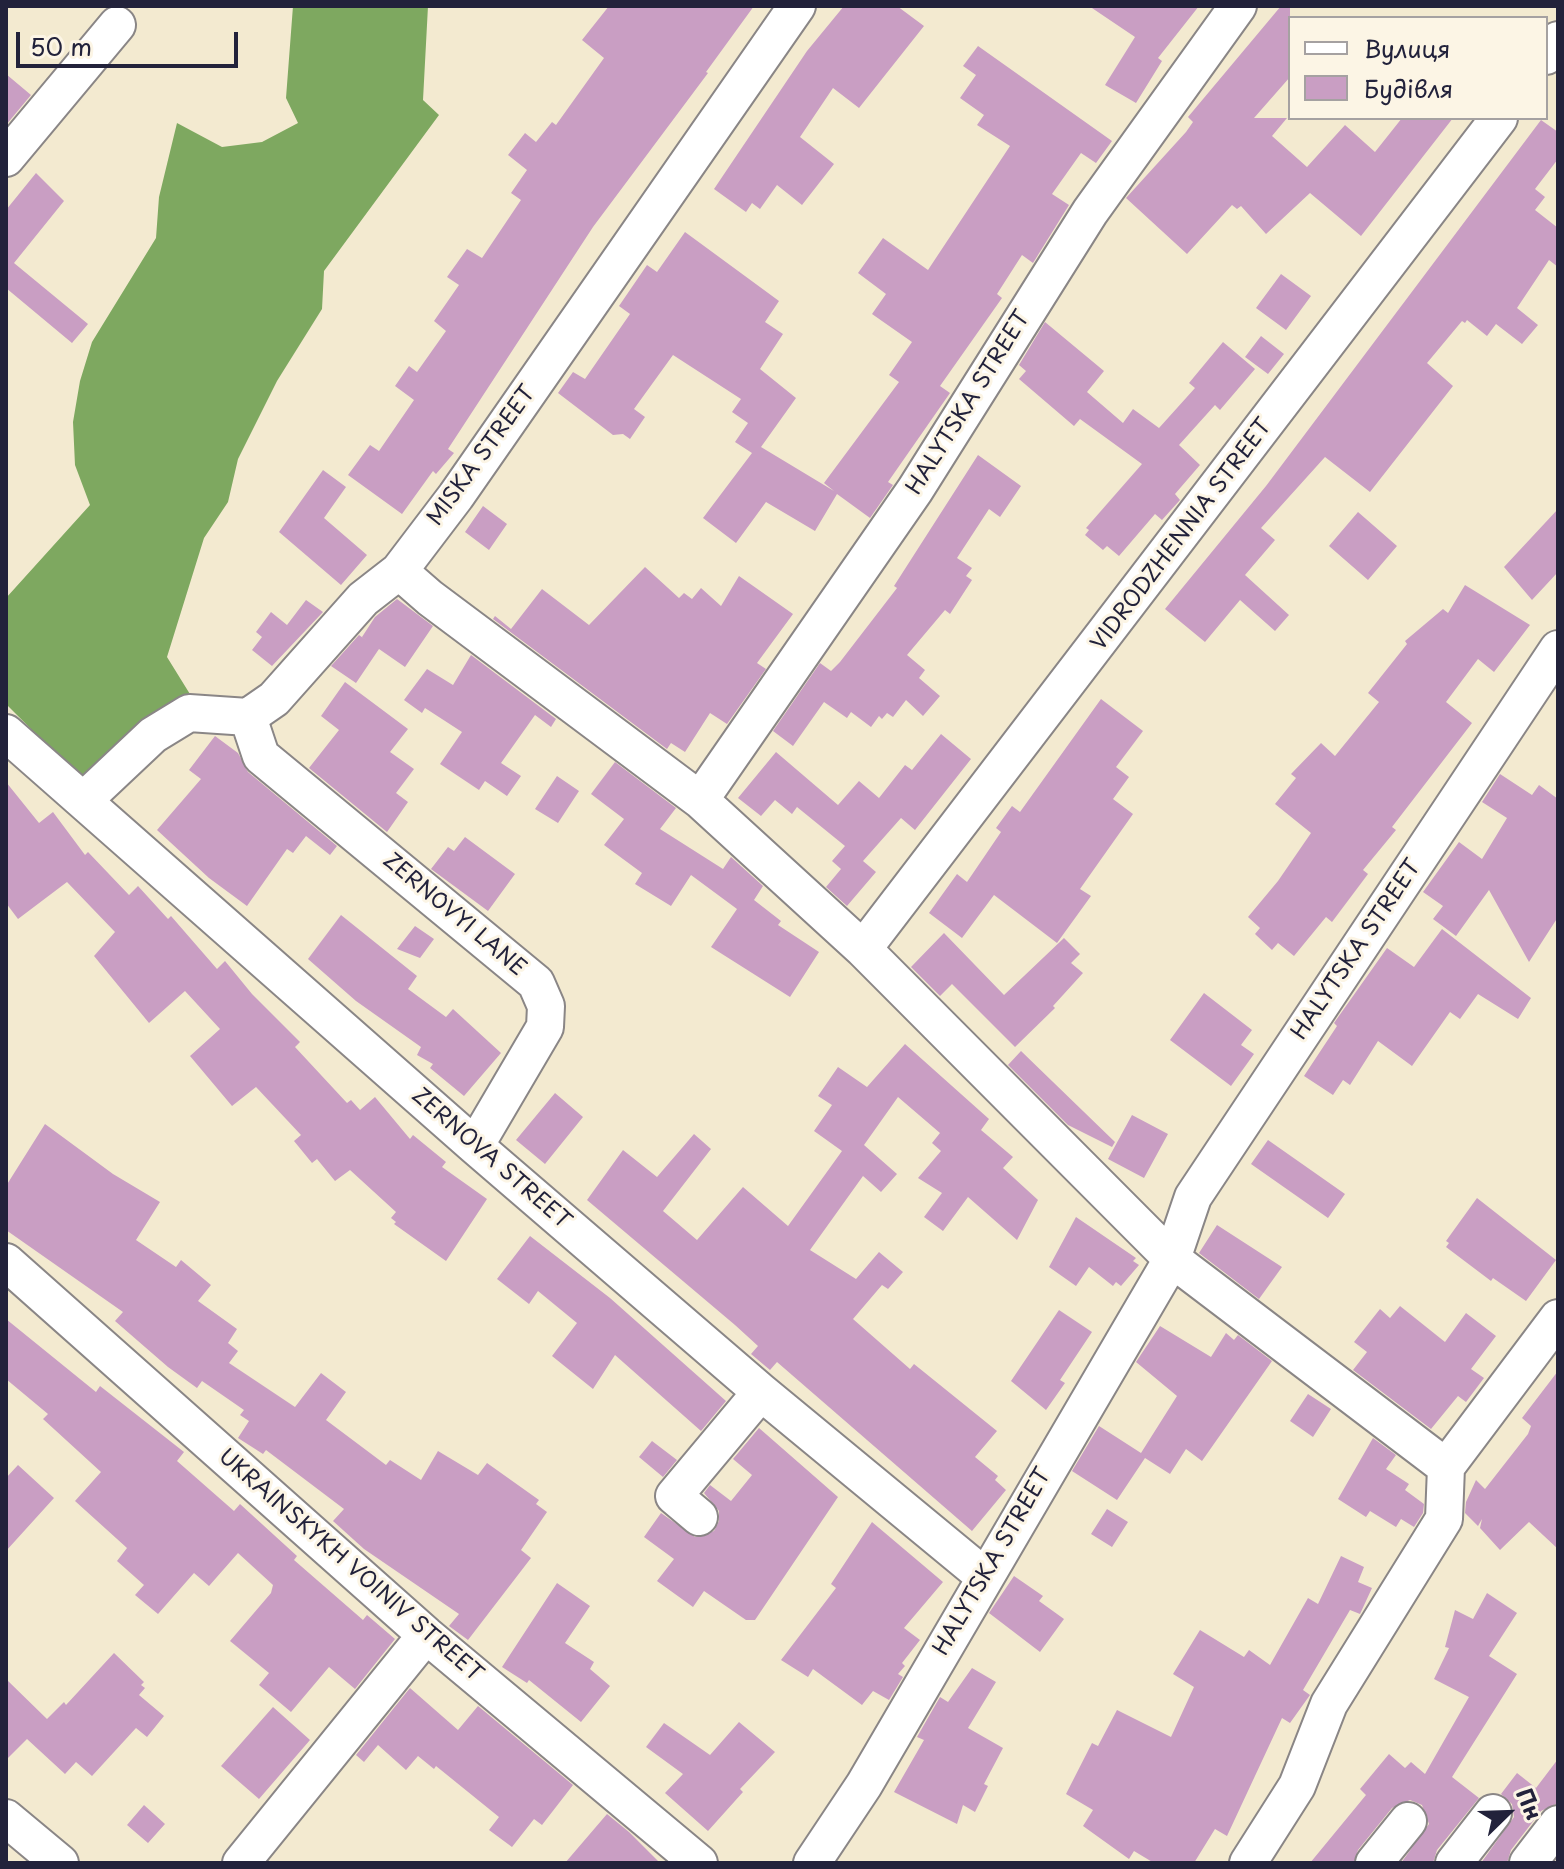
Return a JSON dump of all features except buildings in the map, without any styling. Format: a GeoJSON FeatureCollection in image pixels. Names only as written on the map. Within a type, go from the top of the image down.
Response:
{"type":"FeatureCollection","features":[{"type":"Feature","properties":{"kind":"street","name":"MISKA STREET"},"geometry":{"type":"LineString","coordinates":[[248,717],[274,699],[363,599],[399,571],[474,470],[797,6]]}},
{"type":"Feature","properties":{"kind":"street","name":"HALYTSKA STREET"},"geometry":{"type":"LineString","coordinates":[[700,800],[915,490],[1090,212],[1238,6]]}},
{"type":"Feature","properties":{"kind":"street"},"geometry":{"type":"LineString","coordinates":[[6,158],[117,25]]}},
{"type":"Feature","properties":{"kind":"street","name":"VIDRODZHENNIA STREET"},"geometry":{"type":"LineString","coordinates":[[863,949],[1497,120]]}},
{"type":"Feature","properties":{"kind":"street"},"geometry":{"type":"LineString","coordinates":[[399,571],[430,598],[700,800],[863,949],[1172,1259],[1446,1467]]}},
{"type":"Feature","properties":{"kind":"street","name":"HALYTSKA STREET"},"geometry":{"type":"LineString","coordinates":[[812,1863],[864,1785],[1172,1259],[1193,1197],[1558,649]]}},
{"type":"Feature","properties":{"kind":"street"},"geometry":{"type":"LineString","coordinates":[[84,800],[153,735],[189,713],[248,717]]}},
{"type":"Feature","properties":{"kind":"street","name":"ZERNOVYI LANE"},"geometry":{"type":"LineString","coordinates":[[248,717],[261,756],[536,983],[546,1006],[545,1027],[475,1146]]}},
{"type":"Feature","properties":{"kind":"street","name":"ZERNOVA STREET"},"geometry":{"type":"LineString","coordinates":[[6,733],[475,1146],[761,1392],[984,1576]]}},
{"type":"Feature","properties":{"kind":"street","name":"UKRAINSKYKH VOINIV STREET"},"geometry":{"type":"LineString","coordinates":[[6,1262],[426,1635],[699,1863]]}},
{"type":"Feature","properties":{"kind":"street"},"geometry":{"type":"LineString","coordinates":[[1248,1863],[1297,1786],[1329,1704],[1444,1519],[1446,1467],[1558,1318]]}},
{"type":"Feature","properties":{"kind":"street"},"geometry":{"type":"LineString","coordinates":[[699,1517],[674,1496],[761,1392]]}},
{"type":"Feature","properties":{"kind":"street"},"geometry":{"type":"LineString","coordinates":[[241,1863],[426,1635]]}},
{"type":"Feature","properties":{"kind":"street"},"geometry":{"type":"LineString","coordinates":[[1454,1863],[1493,1813]]}},
{"type":"Feature","properties":{"kind":"street"},"geometry":{"type":"LineString","coordinates":[[6,1818],[60,1863]]}},
{"type":"Feature","properties":{"kind":"street"},"geometry":{"type":"LineString","coordinates":[[1374,1863],[1408,1821]]}},
{"type":"Feature","properties":{"kind":"green space"},"geometry":{"type":"Polygon","coordinates":[[[293,6],[428,6],[423,100],[439,115],[324,271],[322,309],[277,381],[238,459],[228,502],[204,538],[167,657],[193,699],[82,780],[6,704],[6,598],[90,505],[75,465],[73,422],[80,381],[92,342],[156,238],[159,197],[177,123],[222,147],[262,142],[298,123],[286,98],[293,6]]]}}]}
